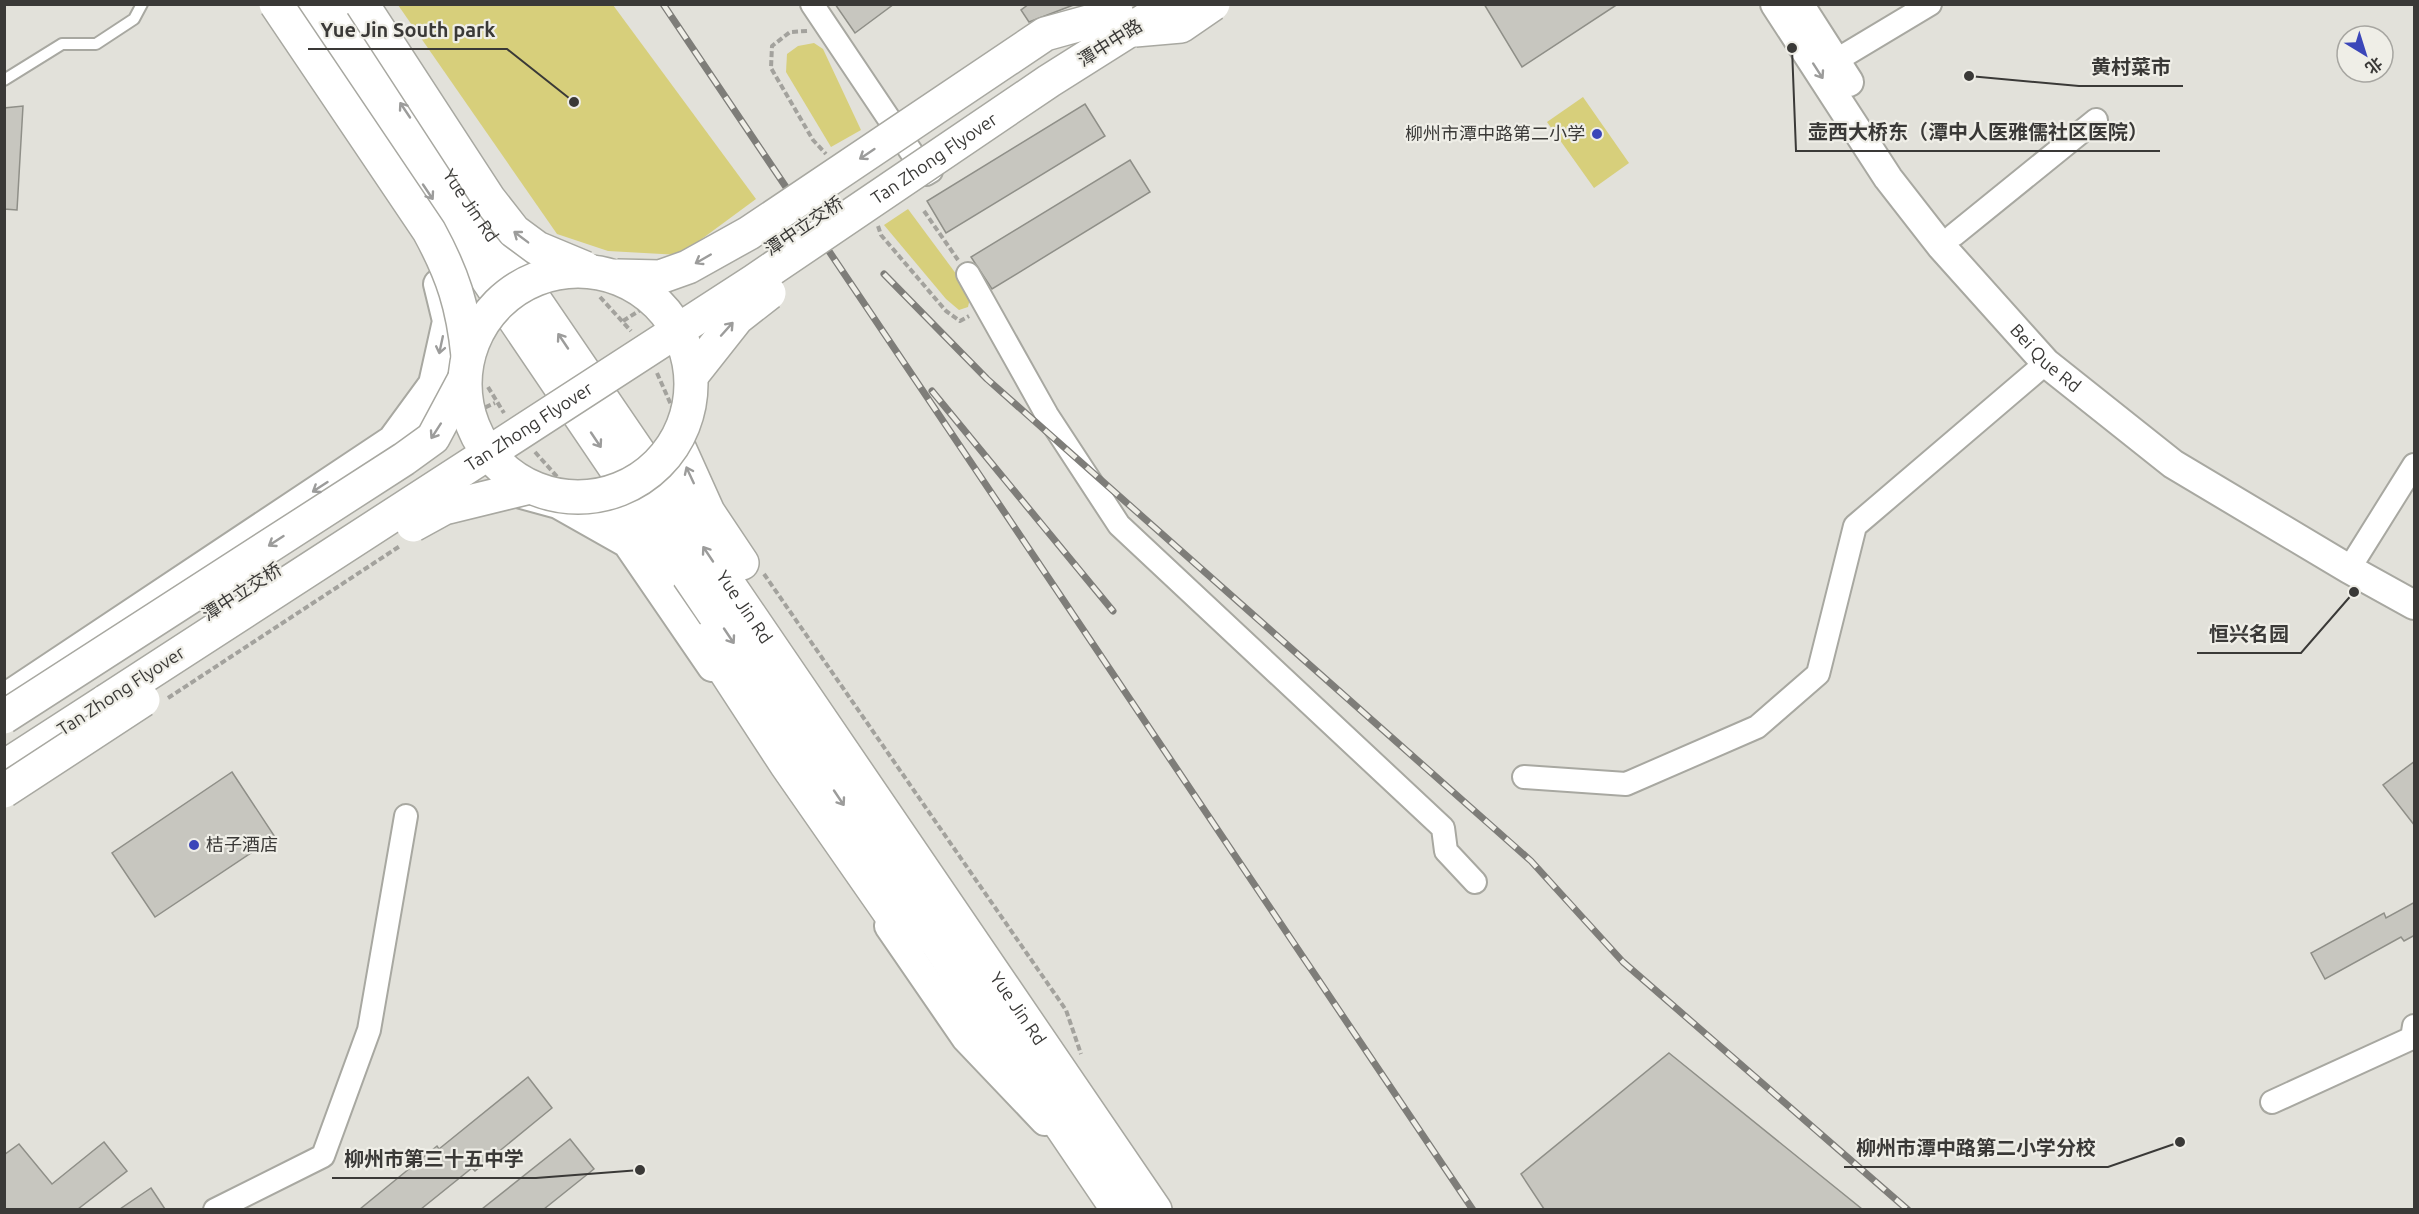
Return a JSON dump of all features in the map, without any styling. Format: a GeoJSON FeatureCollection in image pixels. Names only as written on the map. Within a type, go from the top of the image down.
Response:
{"type":"FeatureCollection","features":[{"type":"Feature","properties":{"kind":"main road"},"geometry":{"type":"LineString","coordinates":[[276,4],[429,231],[447,265],[464,316],[465,401],[481,444],[512,477],[530,487],[554,495],[582,498],[610,493],[636,481],[659,464],[678,432],[687,409],[692,375],[688,353],[680,333],[668,314],[644,291],[545,252],[514,231],[489,199],[362,4]]}},
{"type":"Feature","properties":{"kind":"main road","name":"Yue Jin Rd"},"geometry":{"type":"LineString","coordinates":[[301,4],[1102,1157],[1155,1209]]}},
{"type":"Feature","properties":{"kind":"main road","name":"Yue Jin Rd"},"geometry":{"type":"LineString","coordinates":[[333,4],[1102,1157],[1118,1209]]}},
{"type":"Feature","properties":{"kind":"main road","name":"潭中中路"},"geometry":{"type":"LineString","coordinates":[[1049,81],[1122,11],[1171,4]]}},
{"type":"Feature","properties":{"kind":"main road"},"geometry":{"type":"LineString","coordinates":[[4,717],[433,438],[466,368],[485,319],[514,290],[552,273],[603,273],[660,277],[688,267],[750,233],[1045,34],[1122,11],[1181,26],[1213,4]]}},
{"type":"Feature","properties":{"kind":"main road"},"geometry":{"type":"LineString","coordinates":[[692,375],[716,341],[757,301],[1095,75],[1122,11]]}},
{"type":"Feature","properties":{"kind":"main road","name":"潭中立交桥"},"geometry":{"type":"LineString","coordinates":[[4,746],[571,381],[1122,11]]}},
{"type":"Feature","properties":{"kind":"main road","name":"Tan Zhong Flyover"},"geometry":{"type":"LineString","coordinates":[[4,767],[754,281],[1049,81]]}},
{"type":"Feature","properties":{"kind":"main road"},"geometry":{"type":"LineString","coordinates":[[678,432],[708,512],[889,785],[1046,1014],[1102,1157]]}},
{"type":"Feature","properties":{"kind":"main road"},"geometry":{"type":"LineString","coordinates":[[4,791],[416,523],[444,507],[530,487]]}},
{"type":"Feature","properties":{"kind":"main road"},"geometry":{"type":"LineString","coordinates":[[582,498],[607,513],[643,545],[786,764],[989,1056],[1102,1157]]}},
{"type":"Feature","properties":{"kind":"street"},"geometry":{"type":"LineString","coordinates":[[4,698],[392,440],[433,384],[447,321],[431,253],[263,4]]}},
{"type":"Feature","properties":{"kind":"street"},"geometry":{"type":"LineString","coordinates":[[812,4],[926,174],[1186,4]]}},
{"type":"Feature","properties":{"kind":"street","name":"Bei Que Rd"},"geometry":{"type":"LineString","coordinates":[[1774,4],[1888,178],[1941,246],[2046,363],[2173,464],[2413,596]]}},
{"type":"Feature","properties":{"kind":"street","name":"Bei Que Rd"},"geometry":{"type":"LineString","coordinates":[[1800,4],[1904,168],[1954,235],[2068,359],[2183,450],[2353,562]]}},
{"type":"Feature","properties":{"kind":"street"},"geometry":{"type":"LineString","coordinates":[[1835,61],[1930,4]]}},
{"type":"Feature","properties":{"kind":"street"},"geometry":{"type":"LineString","coordinates":[[904,141],[1076,25],[1122,11]]}},
{"type":"Feature","properties":{"kind":"street"},"geometry":{"type":"LineString","coordinates":[[1076,25],[1100,62]]}},
{"type":"Feature","properties":{"kind":"street"},"geometry":{"type":"LineString","coordinates":[[1954,235],[2096,120]]}},
{"type":"Feature","properties":{"kind":"street"},"geometry":{"type":"LineString","coordinates":[[968,273],[1047,415],[1119,525],[1443,828],[1446,851],[1475,882]]}},
{"type":"Feature","properties":{"kind":"street"},"geometry":{"type":"LineString","coordinates":[[1524,777],[1626,784],[1757,727],[1818,674],[1855,526],[2046,363]]}},
{"type":"Feature","properties":{"kind":"street"},"geometry":{"type":"LineString","coordinates":[[2353,562],[2415,465]]}},
{"type":"Feature","properties":{"kind":"street"},"geometry":{"type":"LineString","coordinates":[[4,781],[425,504],[492,486],[558,504],[627,543],[966,1038],[1102,1157]]}},
{"type":"Feature","properties":{"kind":"street"},"geometry":{"type":"LineString","coordinates":[[215,1209],[323,1156],[369,1030],[406,816]]}},
{"type":"Feature","properties":{"kind":"street"},"geometry":{"type":"LineString","coordinates":[[2272,1102],[2412,1038],[2415,1026]]}},
{"type":"Feature","properties":{"kind":"lane"},"geometry":{"type":"LineString","coordinates":[[4,80],[62,44],[96,44],[134,19],[142,4]]}},
{"type":"Feature","properties":{"kind":"path"},"geometry":{"type":"LineString","coordinates":[[813,30],[790,32],[772,46],[771,68],[813,140],[833,161]]}},
{"type":"Feature","properties":{"kind":"path"},"geometry":{"type":"LineString","coordinates":[[924,211],[968,273]]}},
{"type":"Feature","properties":{"kind":"path"},"geometry":{"type":"LineString","coordinates":[[875,216],[881,235],[946,311],[960,321],[976,313]]}},
{"type":"Feature","properties":{"kind":"path"},"geometry":{"type":"LineString","coordinates":[[656,371],[678,432]]}},
{"type":"Feature","properties":{"kind":"path"},"geometry":{"type":"LineString","coordinates":[[163,702],[401,545]]}},
{"type":"Feature","properties":{"kind":"path"},"geometry":{"type":"LineString","coordinates":[[763,572],[1066,1010],[1085,1063]]}},
{"type":"Feature","properties":{"kind":"shaded area"},"geometry":{"type":"Polygon","coordinates":[[[398,5],[613,5],[756,199],[680,255],[608,251],[557,234],[398,5]]]}},
{"type":"Feature","properties":{"kind":"shaded area"},"geometry":{"type":"Polygon","coordinates":[[[814,43],[823,49],[861,130],[831,147],[786,72],[787,54],[798,46],[814,43]]]}},
{"type":"Feature","properties":{"kind":"shaded area"},"geometry":{"type":"Polygon","coordinates":[[[1583,97],[1629,163],[1594,188],[1547,122],[1583,97]]]}},
{"type":"Feature","properties":{"kind":"shaded area"},"geometry":{"type":"Polygon","coordinates":[[[908,209],[971,294],[968,307],[959,310],[946,299],[884,225],[908,209]]]}},
{"type":"Feature","properties":{"kind":"building"},"geometry":{"type":"Polygon","coordinates":[[[835,4],[894,4],[855,33],[835,4]]]}},
{"type":"Feature","properties":{"kind":"building"},"geometry":{"type":"Polygon","coordinates":[[[1029,4],[1076,4],[1029,22],[1021,10],[1029,4]]]}},
{"type":"Feature","properties":{"kind":"building"},"geometry":{"type":"Polygon","coordinates":[[[1484,4],[1618,4],[1522,67],[1484,4]]]}},
{"type":"Feature","properties":{"kind":"building"},"geometry":{"type":"Polygon","coordinates":[[[1085,104],[1105,136],[946,233],[927,201],[1085,104]]]}},
{"type":"Feature","properties":{"kind":"building"},"geometry":{"type":"Polygon","coordinates":[[[23,106],[17,210],[4,209],[4,108],[23,106]]]}},
{"type":"Feature","properties":{"kind":"building"},"geometry":{"type":"Polygon","coordinates":[[[1130,160],[1150,192],[992,289],[971,257],[1130,160]]]}},
{"type":"Feature","properties":{"kind":"building"},"geometry":{"type":"Polygon","coordinates":[[[2415,761],[2415,826],[2383,785],[2415,761]]]}},
{"type":"Feature","properties":{"kind":"building","name":"桔子酒店"},"geometry":{"type":"Polygon","coordinates":[[[232,772],[275,837],[155,917],[112,853],[232,772]]]}},
{"type":"Feature","properties":{"kind":"building"},"geometry":{"type":"Polygon","coordinates":[[[2415,902],[2415,935],[2404,941],[2401,937],[2325,979],[2311,953],[2384,913],[2386,918],[2415,902]]]}},
{"type":"Feature","properties":{"kind":"building"},"geometry":{"type":"Polygon","coordinates":[[[1669,1053],[1862,1209],[1544,1209],[1521,1174],[1669,1053]]]}},
{"type":"Feature","properties":{"kind":"building"},"geometry":{"type":"Polygon","coordinates":[[[528,1077],[552,1108],[475,1171],[472,1168],[421,1209],[360,1209],[437,1146],[439,1149],[528,1077]]]}},
{"type":"Feature","properties":{"kind":"building"},"geometry":{"type":"Polygon","coordinates":[[[570,1139],[594,1169],[544,1209],[482,1209],[570,1139]]]}},
{"type":"Feature","properties":{"kind":"building"},"geometry":{"type":"Polygon","coordinates":[[[104,1142],[127,1171],[78,1209],[4,1209],[4,1155],[19,1144],[52,1184],[104,1142]]]}},
{"type":"Feature","properties":{"kind":"building"},"geometry":{"type":"Polygon","coordinates":[[[151,1188],[165,1209],[120,1209],[151,1188]]]}},
{"type":"Feature","properties":{"kind":"railway"},"geometry":{"type":"LineString","coordinates":[[663,4],[1473,1210]]}},
{"type":"Feature","properties":{"kind":"railway"},"geometry":{"type":"LineString","coordinates":[[884,274],[987,379],[1531,861],[1623,962],[1908,1210]]}},
{"type":"Feature","properties":{"kind":"railway"},"geometry":{"type":"LineString","coordinates":[[932,391],[1113,611]]}},
{"type":"Feature","properties":{"kind":"place","name":"壶西大桥东（潭中人医雅儒社区医院）"},"geometry":{"type":"Point","coordinates":[1792,48]}},
{"type":"Feature","properties":{"kind":"place","name":"黄村菜市"},"geometry":{"type":"Point","coordinates":[1969,76]}},
{"type":"Feature","properties":{"kind":"place","name":"Yue Jin South park"},"geometry":{"type":"Point","coordinates":[574,102]}},
{"type":"Feature","properties":{"kind":"place","name":"柳州市潭中路第二小学"},"geometry":{"type":"Point","coordinates":[1597,134]}},
{"type":"Feature","properties":{"kind":"place","name":"恒兴名园"},"geometry":{"type":"Point","coordinates":[2354,592]}},
{"type":"Feature","properties":{"kind":"place","name":"桔子酒店"},"geometry":{"type":"Point","coordinates":[194,845]}},
{"type":"Feature","properties":{"kind":"place","name":"柳州市潭中路第二小学分校"},"geometry":{"type":"Point","coordinates":[2180,1142]}},
{"type":"Feature","properties":{"kind":"place","name":"柳州市第三十五中学"},"geometry":{"type":"Point","coordinates":[640,1170]}}]}
